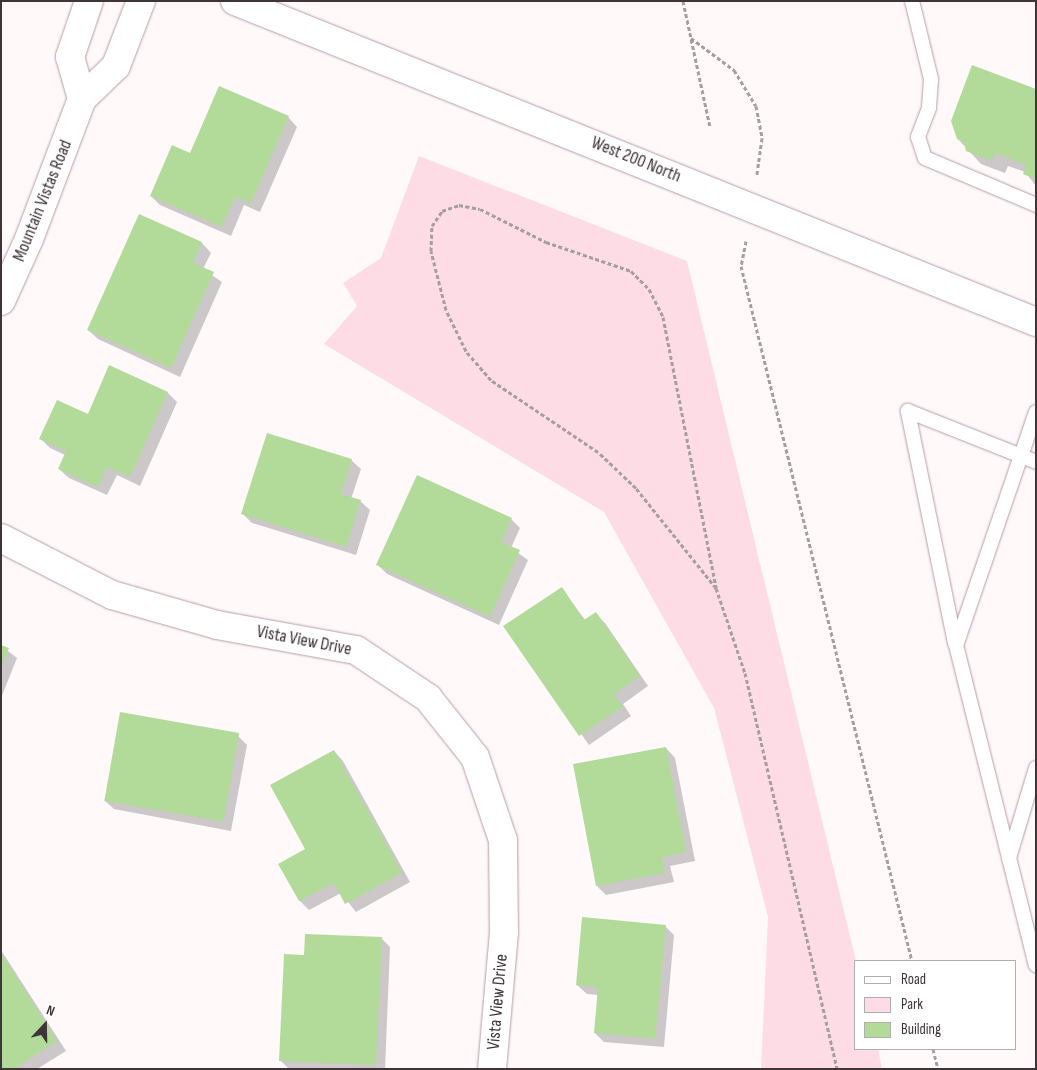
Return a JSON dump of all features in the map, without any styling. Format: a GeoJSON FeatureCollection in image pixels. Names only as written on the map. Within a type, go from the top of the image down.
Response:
{"type":"FeatureCollection","features":[{"type":"Feature","properties":{"kind":"street"},"geometry":{"type":"LineString","coordinates":[[82,99],[70,57],[89,1]]}},
{"type":"Feature","properties":{"kind":"street","name":"Mountain Vistas Road"},"geometry":{"type":"LineString","coordinates":[[1,301],[29,239],[82,99],[116,66],[141,1]]}},
{"type":"Feature","properties":{"kind":"street","name":"West 200 North"},"geometry":{"type":"LineString","coordinates":[[235,1],[1036,322]]}},
{"type":"Feature","properties":{"kind":"street","name":"Vista View Drive"},"geometry":{"type":"LineString","coordinates":[[1,538],[112,595],[217,625],[356,650],[428,698],[475,758],[503,840],[504,932],[492,1069]]}},
{"type":"Feature","properties":{"kind":"lane"},"geometry":{"type":"LineString","coordinates":[[912,1],[931,78],[929,108],[918,138],[925,158],[1036,205]]}},
{"type":"Feature","properties":{"kind":"lane"},"geometry":{"type":"LineString","coordinates":[[1036,462],[908,411],[956,645],[1009,858],[1033,944],[1036,965]]}},
{"type":"Feature","properties":{"kind":"lane"},"geometry":{"type":"LineString","coordinates":[[956,645],[1036,412]]}},
{"type":"Feature","properties":{"kind":"lane"},"geometry":{"type":"LineString","coordinates":[[1009,858],[1036,768]]}},
{"type":"Feature","properties":{"kind":"path"},"geometry":{"type":"LineString","coordinates":[[683,1],[710,127]]}},
{"type":"Feature","properties":{"kind":"path"},"geometry":{"type":"LineString","coordinates":[[691,38],[734,70],[756,106],[762,148]]}},
{"type":"Feature","properties":{"kind":"path"},"geometry":{"type":"LineString","coordinates":[[716,588],[636,488],[598,452],[491,380],[466,350],[446,310],[432,251],[432,226],[442,211],[459,205],[480,209],[546,242],[631,272],[649,289],[662,317],[716,588],[745,673],[836,1069]]}},
{"type":"Feature","properties":{"kind":"path"},"geometry":{"type":"LineString","coordinates":[[741,266],[912,960]]}},
{"type":"Feature","properties":{"kind":"path"},"geometry":{"type":"LineString","coordinates":[[933,1050],[938,1069]]}},
{"type":"Feature","properties":{"kind":"green space"},"geometry":{"type":"Polygon","coordinates":[[[419,156],[687,261],[856,960],[854,960],[854,1050],[878,1050],[882,1069],[761,1069],[768,917],[714,708],[604,512],[324,344],[357,306],[343,283],[381,258],[419,156]]]}},
{"type":"Feature","properties":{"kind":"building"},"geometry":{"type":"Polygon","coordinates":[[[972,65],[1036,89],[1036,179],[1023,174],[1026,165],[995,153],[992,161],[966,151],[964,142],[957,139],[951,121],[972,65]]]}},
{"type":"Feature","properties":{"kind":"building"},"geometry":{"type":"Polygon","coordinates":[[[219,86],[289,116],[251,203],[235,197],[222,227],[150,196],[172,145],[190,153],[219,86]]]}},
{"type":"Feature","properties":{"kind":"building"},"geometry":{"type":"Polygon","coordinates":[[[139,214],[202,242],[193,263],[214,272],[171,368],[87,330],[139,214]]]}},
{"type":"Feature","properties":{"kind":"building"},"geometry":{"type":"Polygon","coordinates":[[[109,365],[168,392],[130,477],[107,467],[98,487],[58,469],[66,451],[39,439],[57,400],[88,414],[109,365]]]}},
{"type":"Feature","properties":{"kind":"building"},"geometry":{"type":"Polygon","coordinates":[[[267,433],[352,459],[341,494],[361,500],[346,547],[241,514],[267,433]]]}},
{"type":"Feature","properties":{"kind":"building"},"geometry":{"type":"Polygon","coordinates":[[[417,475],[512,518],[501,542],[520,550],[490,617],[376,565],[417,475]]]}},
{"type":"Feature","properties":{"kind":"building"},"geometry":{"type":"Polygon","coordinates":[[[562,587],[584,620],[596,612],[640,676],[614,694],[623,707],[579,736],[503,626],[562,587]]]}},
{"type":"Feature","properties":{"kind":"building"},"geometry":{"type":"Polygon","coordinates":[[[1,645],[9,648],[1,667],[1,645]]]}},
{"type":"Feature","properties":{"kind":"building"},"geometry":{"type":"Polygon","coordinates":[[[120,712],[239,733],[224,822],[104,801],[120,712]]]}},
{"type":"Feature","properties":{"kind":"building"},"geometry":{"type":"Polygon","coordinates":[[[666,747],[686,852],[662,857],[665,873],[596,886],[573,764],[666,747]]]}},
{"type":"Feature","properties":{"kind":"building"},"geometry":{"type":"Polygon","coordinates":[[[334,750],[402,873],[345,904],[334,883],[299,901],[278,864],[305,849],[270,785],[334,750]]]}},
{"type":"Feature","properties":{"kind":"building"},"geometry":{"type":"Polygon","coordinates":[[[582,917],[666,925],[655,1039],[594,1033],[598,987],[576,985],[582,917]]]}},
{"type":"Feature","properties":{"kind":"building"},"geometry":{"type":"Polygon","coordinates":[[[305,934],[382,937],[376,1065],[279,1061],[284,954],[304,955],[305,934]]]}},
{"type":"Feature","properties":{"kind":"building"},"geometry":{"type":"Polygon","coordinates":[[[1,953],[57,1041],[14,1069],[1,1069],[1,953]]]}}]}
